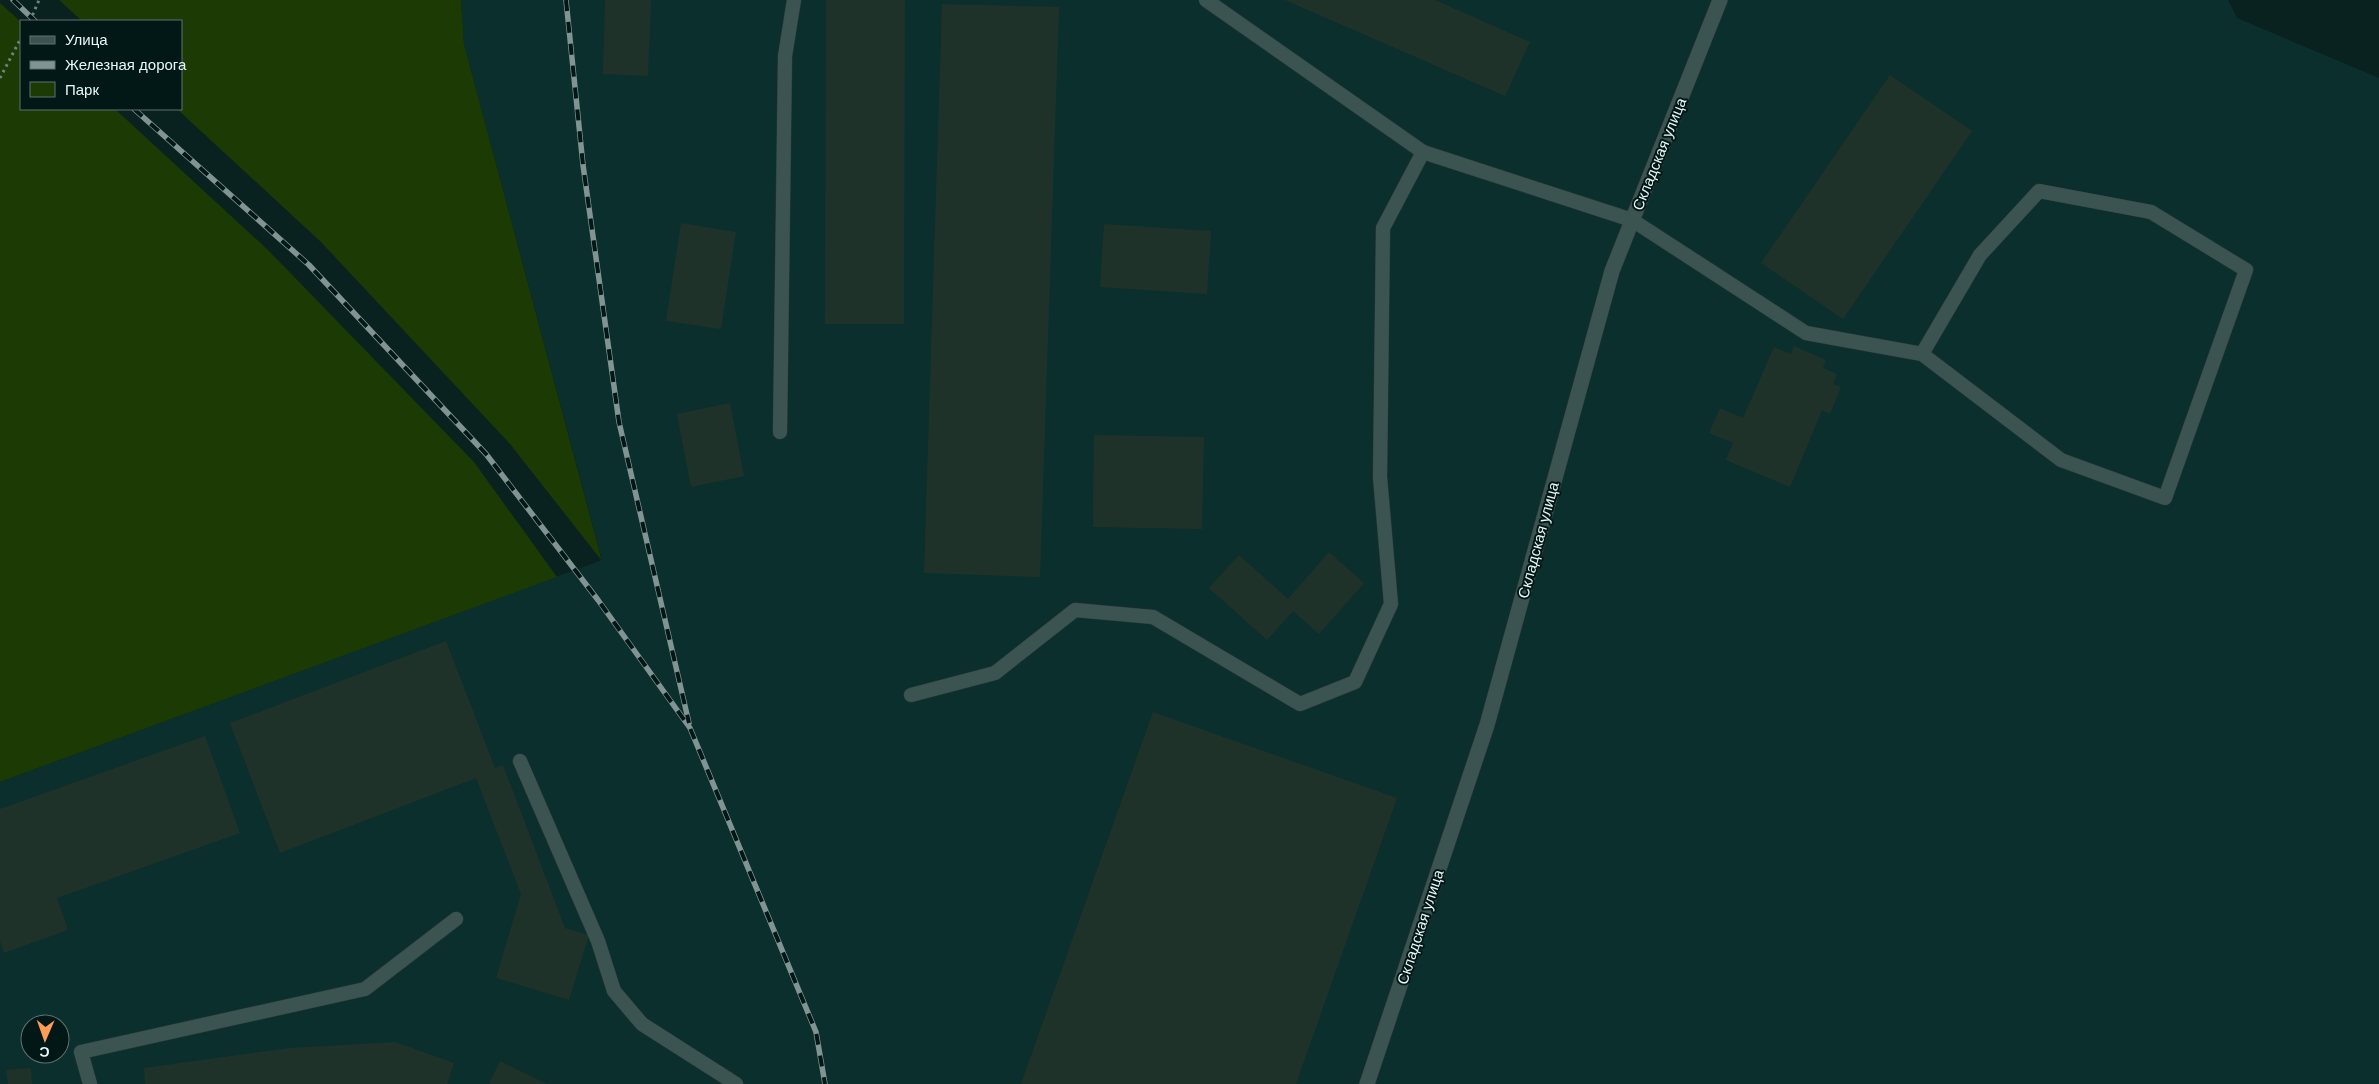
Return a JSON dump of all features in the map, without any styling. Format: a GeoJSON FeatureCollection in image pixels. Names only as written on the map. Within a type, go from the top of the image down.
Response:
{"type":"FeatureCollection","features":[{"type":"Feature","properties":{"kind":"street","name":"Складская улица"},"geometry":{"type":"LineString","coordinates":[[1367,1084],[1487,725],[1612,270],[1720,0]]}},
{"type":"Feature","properties":{"kind":"lane"},"geometry":{"type":"LineString","coordinates":[[780,432],[784,56],[794,0]]}},
{"type":"Feature","properties":{"kind":"lane"},"geometry":{"type":"LineString","coordinates":[[1206,0],[1423,152],[1632,220],[1806,332],[1922,354],[2061,460],[2164,498],[2246,270],[2151,212],[2039,191],[1980,255],[1922,354]]}},
{"type":"Feature","properties":{"kind":"lane"},"geometry":{"type":"LineString","coordinates":[[910,695],[995,673],[1075,610],[1153,617],[1300,704],[1355,682],[1391,604],[1380,477],[1383,228],[1423,152]]}},
{"type":"Feature","properties":{"kind":"lane"},"geometry":{"type":"LineString","coordinates":[[520,761],[598,941],[614,991],[642,1024],[736,1084]]}},
{"type":"Feature","properties":{"kind":"lane"},"geometry":{"type":"LineString","coordinates":[[90,1084],[81,1052],[365,988],[456,919]]}},
{"type":"Feature","properties":{"kind":"path"},"geometry":{"type":"LineString","coordinates":[[30,20],[39,0]]}},
{"type":"Feature","properties":{"kind":"path"},"geometry":{"type":"LineString","coordinates":[[0,78],[20,40]]}},
{"type":"Feature","properties":{"kind":"shaded area"},"geometry":{"type":"Polygon","coordinates":[[[461,0],[2228,0],[2237,18],[2379,78],[2379,1084],[0,1084],[0,782],[602,560],[464,44],[461,0]]]}},
{"type":"Feature","properties":{"kind":"green space"},"geometry":{"type":"Polygon","coordinates":[[[59,0],[461,0],[464,44],[602,561],[510,444],[321,242],[178,110],[182,110],[182,20],[81,20],[59,0]]]}},
{"type":"Feature","properties":{"kind":"green space"},"geometry":{"type":"Polygon","coordinates":[[[0,3],[20,21],[20,110],[116,110],[268,250],[474,462],[557,577],[0,782],[0,3]]]}},
{"type":"Feature","properties":{"kind":"building"},"geometry":{"type":"Polygon","coordinates":[[[605,0],[651,0],[648,76],[603,74],[605,0]]]}},
{"type":"Feature","properties":{"kind":"building"},"geometry":{"type":"Polygon","coordinates":[[[826,0],[905,0],[904,324],[825,324],[826,0]]]}},
{"type":"Feature","properties":{"kind":"building"},"geometry":{"type":"Polygon","coordinates":[[[1285,0],[1435,0],[1530,42],[1505,96],[1285,0]]]}},
{"type":"Feature","properties":{"kind":"building"},"geometry":{"type":"Polygon","coordinates":[[[942,4],[1059,7],[1040,577],[924,573],[942,4]]]}},
{"type":"Feature","properties":{"kind":"building"},"geometry":{"type":"Polygon","coordinates":[[[1890,75],[1972,131],[1843,319],[1761,263],[1890,75]]]}},
{"type":"Feature","properties":{"kind":"building"},"geometry":{"type":"Polygon","coordinates":[[[681,223],[736,232],[721,329],[666,321],[681,223]]]}},
{"type":"Feature","properties":{"kind":"building"},"geometry":{"type":"Polygon","coordinates":[[[1104,224],[1211,231],[1207,294],[1100,287],[1104,224]]]}},
{"type":"Feature","properties":{"kind":"building"},"geometry":{"type":"Polygon","coordinates":[[[1794,346],[1826,360],[1823,368],[1837,374],[1833,384],[1841,387],[1830,414],[1822,410],[1790,487],[1726,460],[1733,443],[1709,433],[1720,408],[1743,418],[1774,347],[1791,354],[1794,346]]]}},
{"type":"Feature","properties":{"kind":"building"},"geometry":{"type":"Polygon","coordinates":[[[730,403],[744,476],[691,487],[677,414],[730,403]]]}},
{"type":"Feature","properties":{"kind":"building"},"geometry":{"type":"Polygon","coordinates":[[[1094,435],[1204,437],[1202,529],[1093,527],[1094,435]]]}},
{"type":"Feature","properties":{"kind":"building"},"geometry":{"type":"Polygon","coordinates":[[[1329,552],[1364,583],[1319,634],[1293,611],[1267,640],[1209,588],[1239,555],[1288,599],[1329,552]]]}},
{"type":"Feature","properties":{"kind":"building"},"geometry":{"type":"Polygon","coordinates":[[[446,641],[495,768],[503,765],[565,928],[589,935],[569,1000],[496,978],[521,894],[476,778],[280,853],[230,723],[446,641]]]}},
{"type":"Feature","properties":{"kind":"building"},"geometry":{"type":"Polygon","coordinates":[[[1153,712],[1397,798],[1296,1084],[1021,1084],[1153,712]]]}},
{"type":"Feature","properties":{"kind":"building"},"geometry":{"type":"Polygon","coordinates":[[[205,736],[240,833],[57,898],[68,930],[4,953],[0,941],[0,809],[205,736]]]}},
{"type":"Feature","properties":{"kind":"building"},"geometry":{"type":"Polygon","coordinates":[[[395,1042],[454,1063],[447,1084],[145,1084],[144,1068],[289,1048],[395,1042]]]}},
{"type":"Feature","properties":{"kind":"building"},"geometry":{"type":"Polygon","coordinates":[[[500,1061],[547,1084],[489,1084],[500,1061]]]}},
{"type":"Feature","properties":{"kind":"building"},"geometry":{"type":"Polygon","coordinates":[[[31,1068],[32,1084],[8,1084],[6,1070],[31,1068]]]}},
{"type":"Feature","properties":{"kind":"railway"},"geometry":{"type":"LineString","coordinates":[[13,0],[34,20]]}},
{"type":"Feature","properties":{"kind":"railway"},"geometry":{"type":"LineString","coordinates":[[566,0],[583,165],[619,422],[689,723]]}},
{"type":"Feature","properties":{"kind":"railway"},"geometry":{"type":"LineString","coordinates":[[135,110],[309,265],[486,454],[598,600],[690,728],[816,1032],[825,1084]]}}]}
